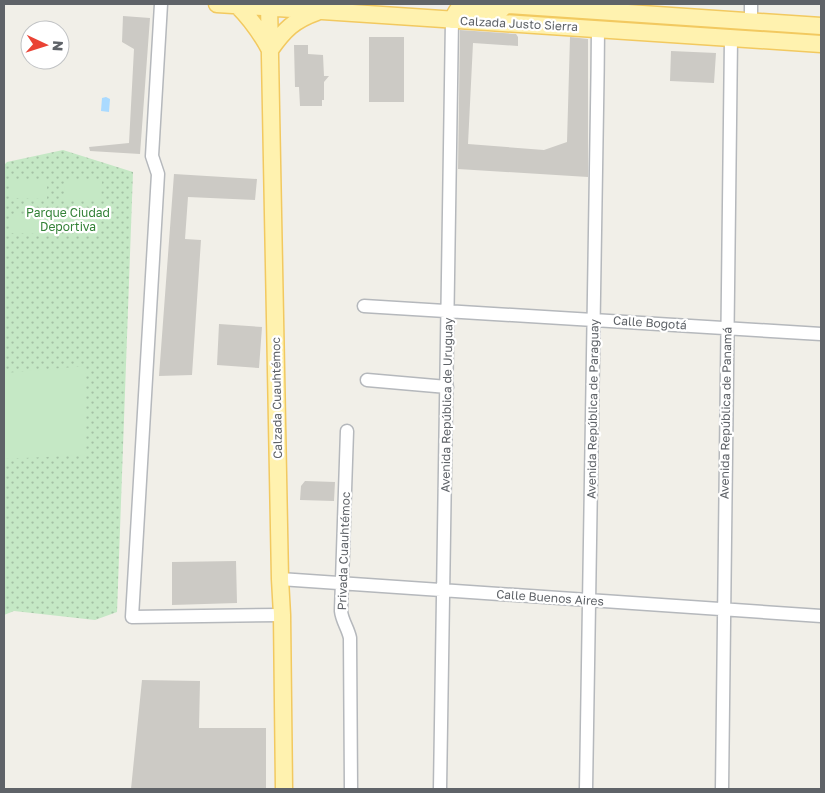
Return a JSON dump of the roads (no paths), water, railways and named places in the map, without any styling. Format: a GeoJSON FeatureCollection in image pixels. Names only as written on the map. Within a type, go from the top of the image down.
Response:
{"type":"FeatureCollection","features":[{"type":"Feature","properties":{"kind":"main road","name":"Calzada Justo Sierra"},"geometry":{"type":"LineString","coordinates":[[217,4],[821,44]]}},
{"type":"Feature","properties":{"kind":"main road","name":"Calzada Justo Sierra"},"geometry":{"type":"LineString","coordinates":[[452,20],[457,11],[461,9],[500,11],[500,4],[654,9],[751,21],[821,26]]}},
{"type":"Feature","properties":{"kind":"main road"},"geometry":{"type":"LineString","coordinates":[[238,5],[262,33],[270,50],[281,35],[295,22],[322,10]]}},
{"type":"Feature","properties":{"kind":"main road","name":"Calzada Cuauhtémoc"},"geometry":{"type":"LineString","coordinates":[[269,6],[284,789]]}},
{"type":"Feature","properties":{"kind":"main road"},"geometry":{"type":"LineString","coordinates":[[731,38],[735,34],[748,29],[751,21]]}},
{"type":"Feature","properties":{"kind":"street"},"geometry":{"type":"LineString","coordinates":[[161,4],[152,156],[158,174],[132,617],[282,615]]}},
{"type":"Feature","properties":{"kind":"street"},"geometry":{"type":"LineString","coordinates":[[751,4],[751,21]]}},
{"type":"Feature","properties":{"kind":"street","name":"Avenida República de Uruguay"},"geometry":{"type":"LineString","coordinates":[[440,789],[452,20]]}},
{"type":"Feature","properties":{"kind":"street","name":"Avenida República de Paraguay"},"geometry":{"type":"LineString","coordinates":[[586,789],[588,600],[595,320],[598,28]]}},
{"type":"Feature","properties":{"kind":"street","name":"Avenida República de Panamá"},"geometry":{"type":"LineString","coordinates":[[722,789],[731,38]]}},
{"type":"Feature","properties":{"kind":"street","name":"Calle Bogotá"},"geometry":{"type":"LineString","coordinates":[[364,306],[821,334]]}},
{"type":"Feature","properties":{"kind":"street"},"geometry":{"type":"LineString","coordinates":[[367,380],[447,387]]}},
{"type":"Feature","properties":{"kind":"street","name":"Privada Cuauhtémoc"},"geometry":{"type":"LineString","coordinates":[[347,431],[342,620],[349,631],[350,638],[351,789]]}},
{"type":"Feature","properties":{"kind":"street","name":"Calle Buenos Aires"},"geometry":{"type":"LineString","coordinates":[[280,579],[821,616]]}},
{"type":"Feature","properties":{"kind":"water"},"geometry":{"type":"Polygon","coordinates":[[[102,98],[110,99],[109,112],[101,111],[102,98]]]}},
{"type":"Feature","properties":{"kind":"park label","name":"Parque Ciudad Deportiva"},"geometry":{"type":"Point","coordinates":[68,220]}}]}
